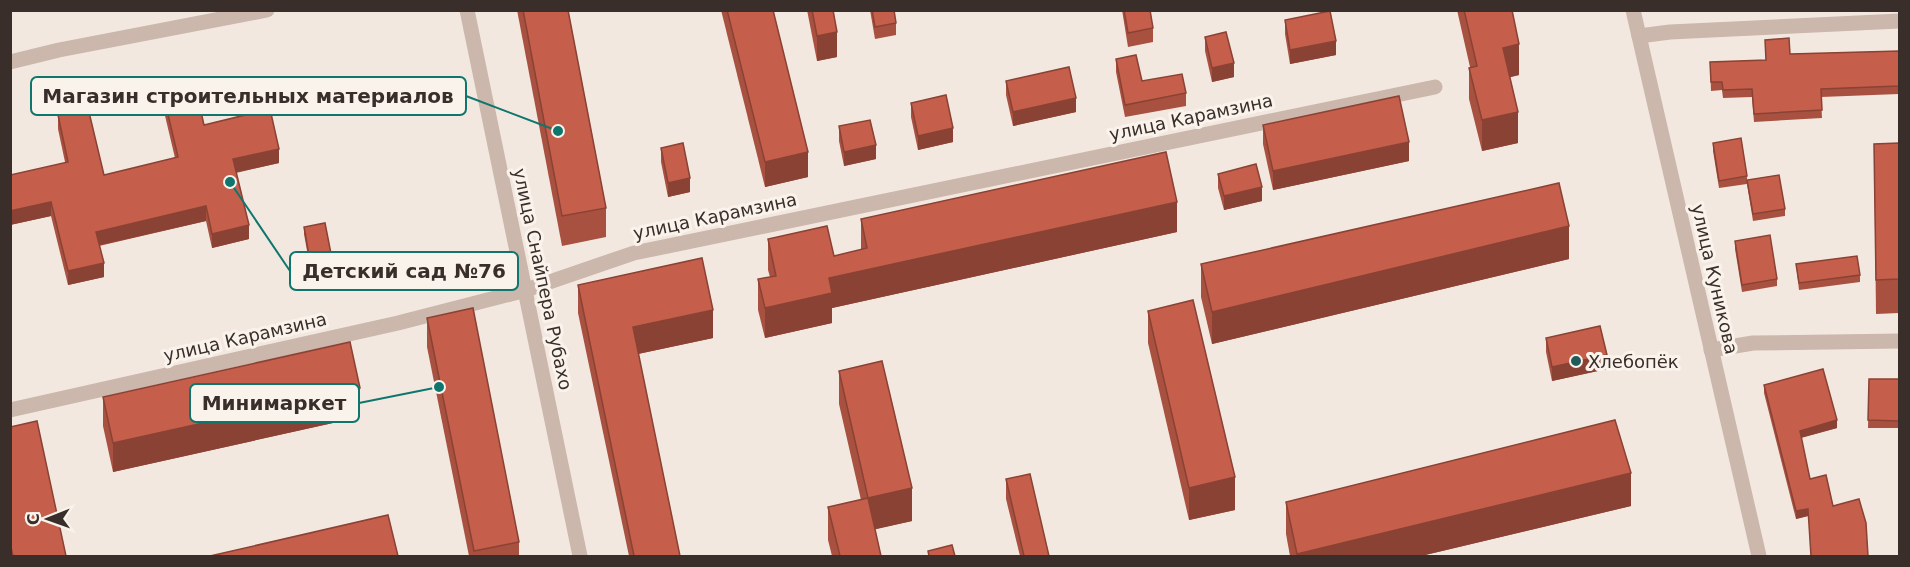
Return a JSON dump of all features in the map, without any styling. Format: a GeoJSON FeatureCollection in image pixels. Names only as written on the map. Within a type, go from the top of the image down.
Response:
{"type":"FeatureCollection","features":[{"type":"Feature","properties":{"kind":"street"},"geometry":{"type":"LineString","coordinates":[[10,62],[59,50],[267,10]]}},
{"type":"Feature","properties":{"kind":"street","name":"улица Снайпера Рубахо"},"geometry":{"type":"LineString","coordinates":[[467,10],[580,556]]}},
{"type":"Feature","properties":{"kind":"street","name":"улица Куникова"},"geometry":{"type":"LineString","coordinates":[[1633,10],[1759,556]]}},
{"type":"Feature","properties":{"kind":"street"},"geometry":{"type":"LineString","coordinates":[[1639,36],[1670,32],[1899,21]]}},
{"type":"Feature","properties":{"kind":"street","name":"улица Карамзина"},"geometry":{"type":"LineString","coordinates":[[10,410],[398,323],[526,290],[634,253],[1435,87]]}},
{"type":"Feature","properties":{"kind":"street"},"geometry":{"type":"LineString","coordinates":[[1711,350],[1753,343],[1899,341]]}},
{"type":"Feature","properties":{"kind":"building"},"geometry":{"type":"Polygon","coordinates":[[[523,10],[568,10],[606,208],[562,216],[523,10]]]}},
{"type":"Feature","properties":{"kind":"building"},"geometry":{"type":"Polygon","coordinates":[[[727,10],[773,10],[808,152],[765,162],[727,10]]]}},
{"type":"Feature","properties":{"kind":"building"},"geometry":{"type":"Polygon","coordinates":[[[812,10],[833,10],[837,32],[817,36],[812,10]]]}},
{"type":"Feature","properties":{"kind":"building"},"geometry":{"type":"Polygon","coordinates":[[[872,10],[894,10],[896,23],[875,27],[872,10]]]}},
{"type":"Feature","properties":{"kind":"building"},"geometry":{"type":"Polygon","coordinates":[[[1124,10],[1150,10],[1153,28],[1128,33],[1124,10]]]}},
{"type":"Feature","properties":{"kind":"building"},"geometry":{"type":"Polygon","coordinates":[[[1464,10],[1512,10],[1519,44],[1503,48],[1518,112],[1482,120],[1469,68],[1477,66],[1464,10]]]}},
{"type":"Feature","properties":{"kind":"building"},"geometry":{"type":"Polygon","coordinates":[[[1330,11],[1336,41],[1290,50],[1285,20],[1330,11]]]}},
{"type":"Feature","properties":{"kind":"building"},"geometry":{"type":"Polygon","coordinates":[[[1226,32],[1234,63],[1212,68],[1205,37],[1226,32]]]}},
{"type":"Feature","properties":{"kind":"building"},"geometry":{"type":"Polygon","coordinates":[[[1789,38],[1790,54],[1899,51],[1899,86],[1821,89],[1822,110],[1754,114],[1752,89],[1723,90],[1722,82],[1711,82],[1710,62],[1766,60],[1765,40],[1789,38]]]}},
{"type":"Feature","properties":{"kind":"building"},"geometry":{"type":"Polygon","coordinates":[[[1136,55],[1142,81],[1182,74],[1186,93],[1125,105],[1116,59],[1136,55]]]}},
{"type":"Feature","properties":{"kind":"building"},"geometry":{"type":"Polygon","coordinates":[[[1069,67],[1076,98],[1013,112],[1006,81],[1069,67]]]}},
{"type":"Feature","properties":{"kind":"building"},"geometry":{"type":"Polygon","coordinates":[[[194,81],[204,125],[270,109],[279,149],[233,159],[249,225],[212,234],[206,206],[96,232],[104,263],[68,271],[51,202],[10,211],[10,175],[68,162],[58,115],[88,108],[104,175],[178,157],[162,89],[194,81]]]}},
{"type":"Feature","properties":{"kind":"building"},"geometry":{"type":"Polygon","coordinates":[[[946,95],[953,128],[918,136],[911,103],[946,95]]]}},
{"type":"Feature","properties":{"kind":"building"},"geometry":{"type":"Polygon","coordinates":[[[1399,96],[1409,142],[1273,171],[1263,125],[1399,96]]]}},
{"type":"Feature","properties":{"kind":"building"},"geometry":{"type":"Polygon","coordinates":[[[870,120],[876,145],[844,152],[839,126],[870,120]]]}},
{"type":"Feature","properties":{"kind":"building"},"geometry":{"type":"Polygon","coordinates":[[[1741,138],[1747,176],[1719,181],[1713,143],[1741,138]]]}},
{"type":"Feature","properties":{"kind":"building"},"geometry":{"type":"Polygon","coordinates":[[[683,143],[690,178],[668,183],[661,148],[683,143]]]}},
{"type":"Feature","properties":{"kind":"building"},"geometry":{"type":"Polygon","coordinates":[[[1899,143],[1899,279],[1876,280],[1874,144],[1899,143]]]}},
{"type":"Feature","properties":{"kind":"building"},"geometry":{"type":"Polygon","coordinates":[[[1166,152],[1177,202],[829,278],[832,293],[765,308],[758,279],[776,276],[768,239],[827,226],[834,256],[867,248],[861,219],[1166,152]]]}},
{"type":"Feature","properties":{"kind":"building"},"geometry":{"type":"Polygon","coordinates":[[[1256,164],[1262,187],[1224,196],[1218,174],[1256,164]]]}},
{"type":"Feature","properties":{"kind":"building"},"geometry":{"type":"Polygon","coordinates":[[[1779,175],[1785,209],[1753,214],[1747,180],[1779,175]]]}},
{"type":"Feature","properties":{"kind":"building"},"geometry":{"type":"Polygon","coordinates":[[[1559,183],[1569,226],[1212,312],[1201,264],[1559,183]]]}},
{"type":"Feature","properties":{"kind":"building"},"geometry":{"type":"Polygon","coordinates":[[[325,223],[336,279],[314,283],[304,227],[325,223]]]}},
{"type":"Feature","properties":{"kind":"building"},"geometry":{"type":"Polygon","coordinates":[[[1770,235],[1777,279],[1742,285],[1735,241],[1770,235]]]}},
{"type":"Feature","properties":{"kind":"building"},"geometry":{"type":"Polygon","coordinates":[[[1857,256],[1860,275],[1799,283],[1796,264],[1857,256]]]}},
{"type":"Feature","properties":{"kind":"building"},"geometry":{"type":"Polygon","coordinates":[[[702,258],[713,310],[633,327],[680,556],[634,556],[578,285],[702,258]]]}},
{"type":"Feature","properties":{"kind":"building"},"geometry":{"type":"Polygon","coordinates":[[[1193,300],[1235,477],[1189,488],[1148,311],[1193,300]]]}},
{"type":"Feature","properties":{"kind":"building"},"geometry":{"type":"Polygon","coordinates":[[[473,308],[519,542],[474,551],[427,318],[473,308]]]}},
{"type":"Feature","properties":{"kind":"building"},"geometry":{"type":"Polygon","coordinates":[[[1600,326],[1607,355],[1552,367],[1546,338],[1600,326]]]}},
{"type":"Feature","properties":{"kind":"building"},"geometry":{"type":"Polygon","coordinates":[[[350,342],[360,388],[113,443],[103,397],[350,342]]]}},
{"type":"Feature","properties":{"kind":"building"},"geometry":{"type":"Polygon","coordinates":[[[882,361],[912,488],[868,498],[839,371],[882,361]]]}},
{"type":"Feature","properties":{"kind":"building"},"geometry":{"type":"Polygon","coordinates":[[[1823,369],[1837,420],[1800,431],[1810,479],[1826,475],[1833,506],[1859,499],[1866,523],[1868,556],[1811,556],[1808,509],[1796,511],[1764,385],[1823,369]]]}},
{"type":"Feature","properties":{"kind":"building"},"geometry":{"type":"Polygon","coordinates":[[[1869,379],[1899,379],[1899,421],[1868,420],[1869,379]]]}},
{"type":"Feature","properties":{"kind":"building"},"geometry":{"type":"Polygon","coordinates":[[[1615,420],[1631,473],[1297,554],[1286,502],[1615,420]]]}},
{"type":"Feature","properties":{"kind":"building"},"geometry":{"type":"Polygon","coordinates":[[[37,421],[66,556],[13,556],[10,543],[10,427],[37,421]]]}},
{"type":"Feature","properties":{"kind":"building"},"geometry":{"type":"Polygon","coordinates":[[[1030,474],[1049,556],[1024,556],[1006,479],[1030,474]]]}},
{"type":"Feature","properties":{"kind":"building"},"geometry":{"type":"Polygon","coordinates":[[[868,498],[881,556],[840,556],[828,507],[868,498]]]}},
{"type":"Feature","properties":{"kind":"building"},"geometry":{"type":"Polygon","coordinates":[[[388,515],[398,556],[210,556],[388,515]]]}},
{"type":"Feature","properties":{"kind":"building"},"geometry":{"type":"Polygon","coordinates":[[[952,545],[955,556],[929,556],[928,551],[952,545]]]}},
{"type":"Feature","properties":{"kind":"place","name":"Магазин строительных материалов"},"geometry":{"type":"Point","coordinates":[558,131]}},
{"type":"Feature","properties":{"kind":"place","name":"Детский сад №76"},"geometry":{"type":"Point","coordinates":[230,182]}},
{"type":"Feature","properties":{"kind":"place","name":"Хлебопёк"},"geometry":{"type":"Point","coordinates":[1576,361]}},
{"type":"Feature","properties":{"kind":"place","name":"Минимаркет"},"geometry":{"type":"Point","coordinates":[439,387]}}]}
